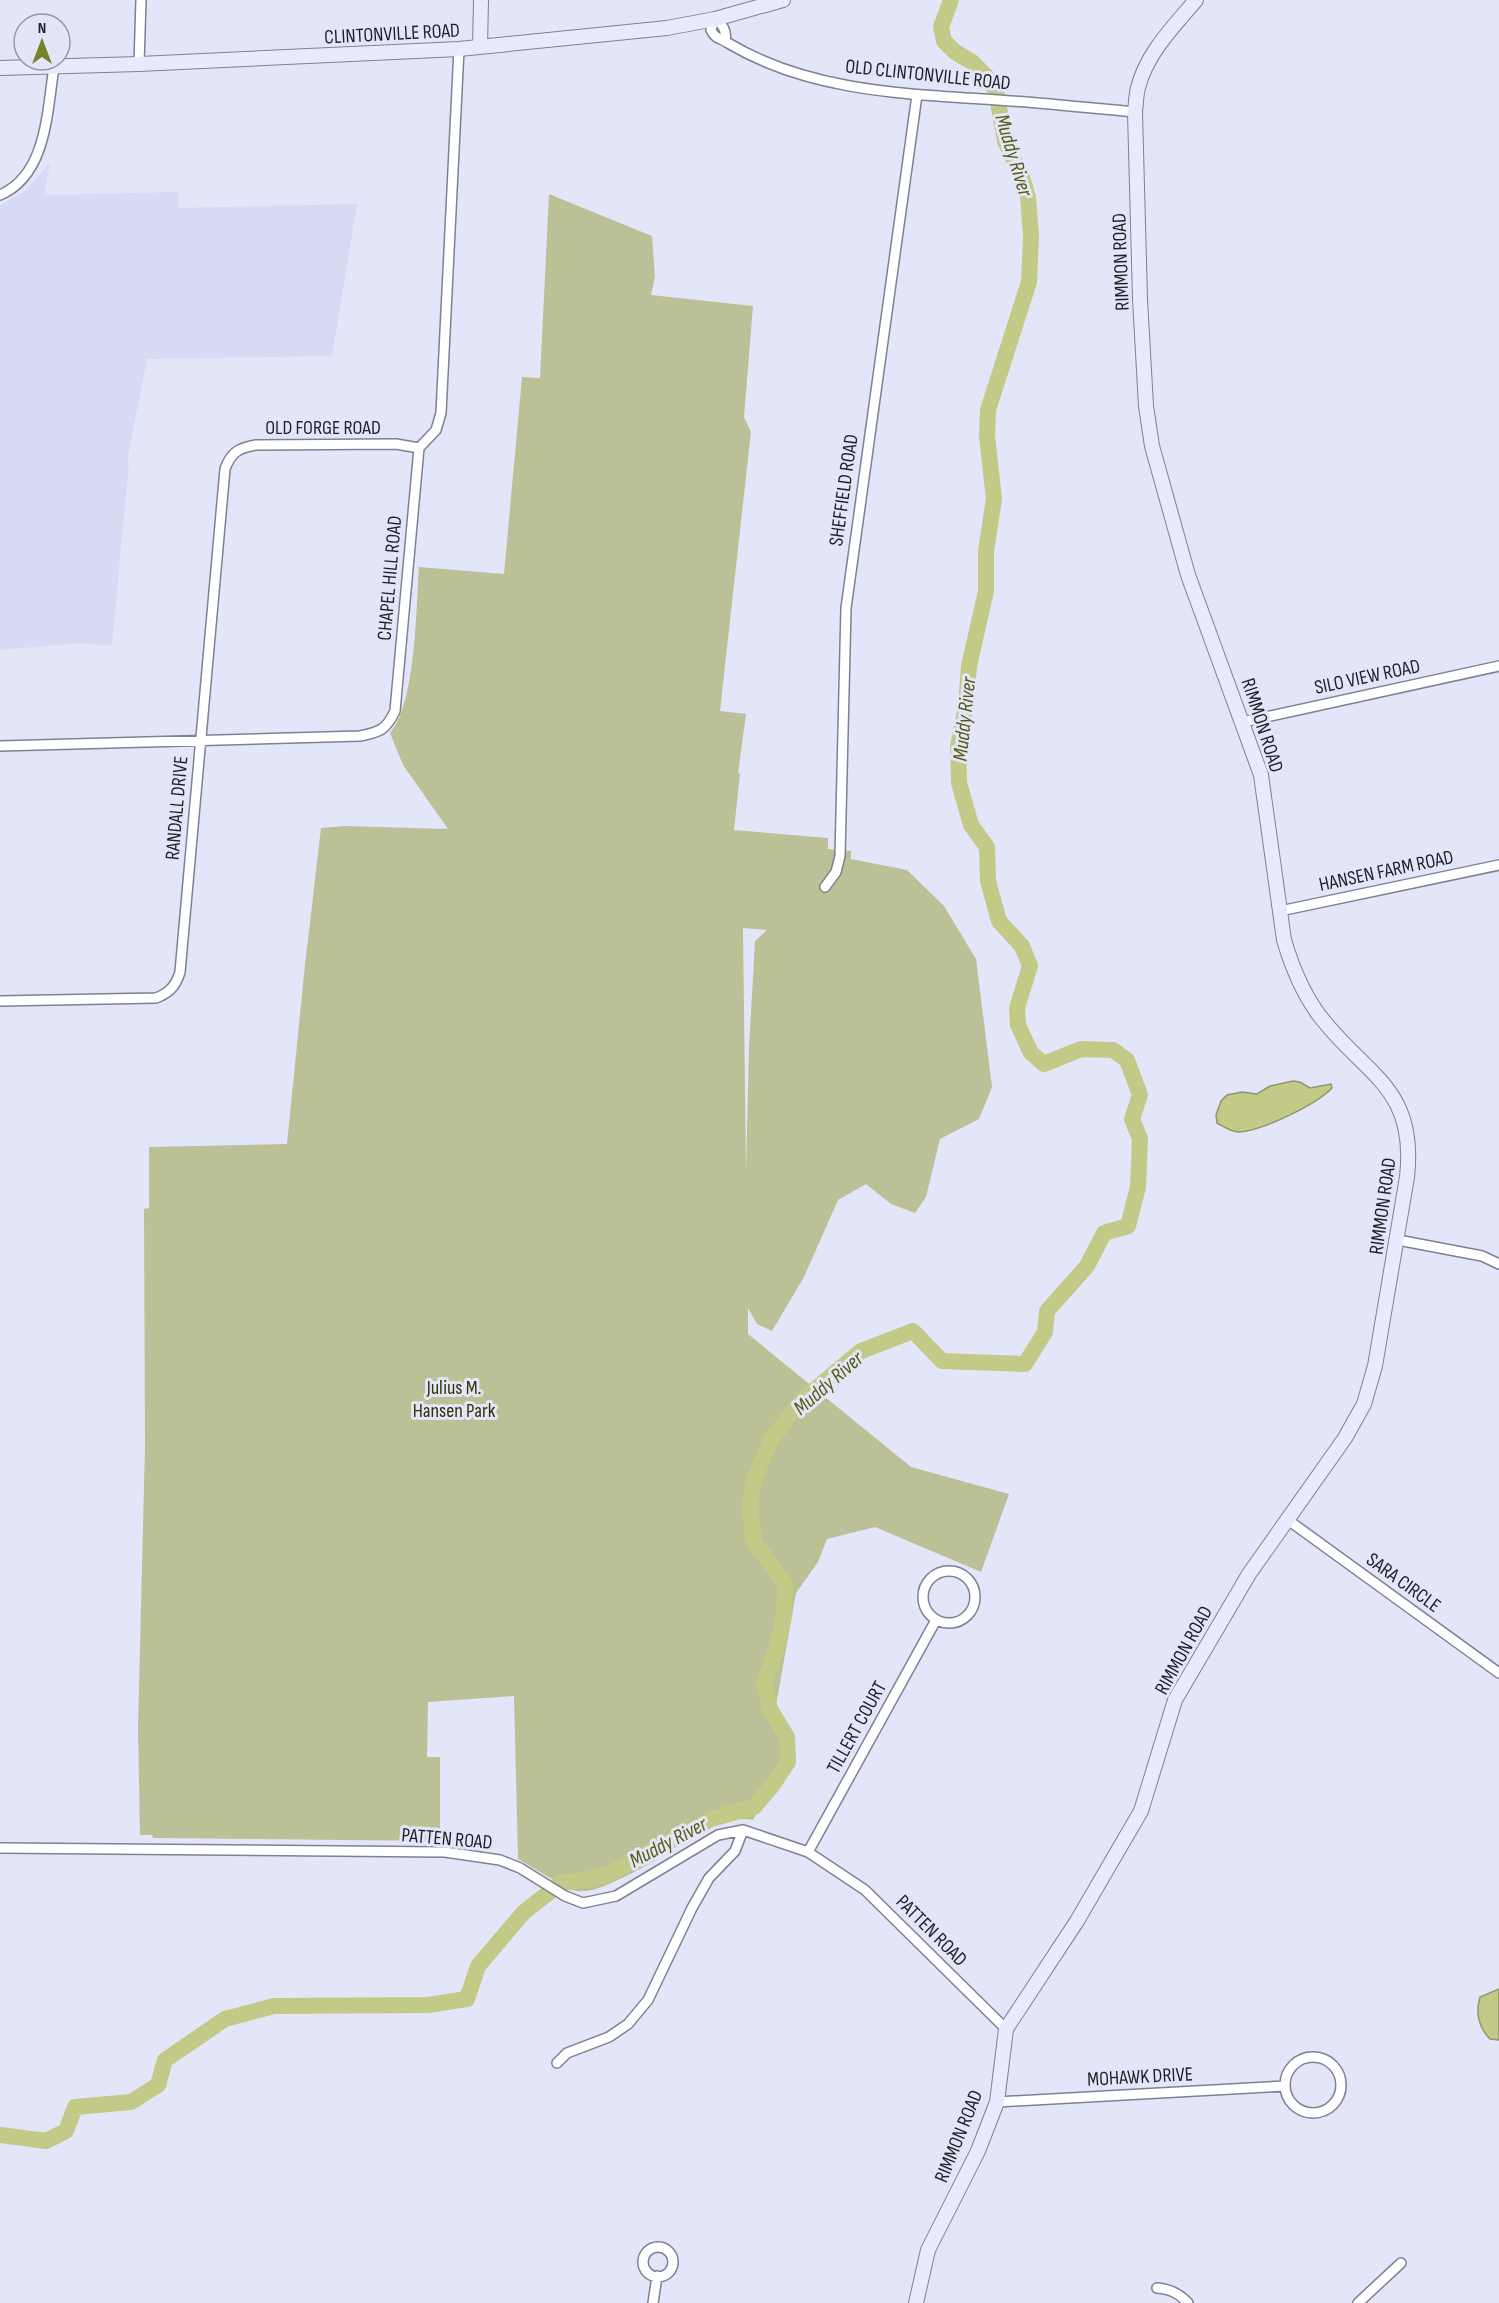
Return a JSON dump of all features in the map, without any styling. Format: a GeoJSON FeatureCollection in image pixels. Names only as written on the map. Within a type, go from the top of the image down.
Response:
{"type":"FeatureCollection","features":[{"type":"Feature","properties":{"kind":"street"},"geometry":{"type":"LineString","coordinates":[[139,64],[141,0]]}},
{"type":"Feature","properties":{"kind":"street"},"geometry":{"type":"LineString","coordinates":[[480,47],[481,0]]}},
{"type":"Feature","properties":{"kind":"street","name":"CLINTONVILLE ROAD"},"geometry":{"type":"LineString","coordinates":[[72,67],[459,49],[644,31],[714,20],[783,0]]}},
{"type":"Feature","properties":{"kind":"street","name":"RIMMON ROAD"},"geometry":{"type":"LineString","coordinates":[[916,2303],[928,2250],[978,2151],[997,2102],[1006,2029],[1077,1921],[1141,1811],[1174,1700],[1249,1574],[1345,1438],[1364,1404],[1375,1366],[1398,1240],[1410,1155],[1407,1128],[1397,1102],[1383,1082],[1321,1017],[1304,993],[1292,965],[1284,940],[1261,775],[1188,575],[1152,446],[1146,406],[1140,309],[1135,112],[1138,87],[1152,57],[1196,0]]}},
{"type":"Feature","properties":{"kind":"street","name":"OLD CLINTONVILLE ROAD"},"geometry":{"type":"LineString","coordinates":[[714,20],[722,24],[726,35],[725,41],[754,57],[783,70],[851,88],[1135,112]]}},
{"type":"Feature","properties":{"kind":"street"},"geometry":{"type":"LineString","coordinates":[[419,448],[436,430],[441,413],[459,49]]}},
{"type":"Feature","properties":{"kind":"street"},"geometry":{"type":"LineString","coordinates":[[0,195],[23,180],[36,160],[53,72]]}},
{"type":"Feature","properties":{"kind":"street","name":"SHEFFIELD ROAD"},"geometry":{"type":"LineString","coordinates":[[825,887],[836,872],[840,856],[847,599],[917,95]]}},
{"type":"Feature","properties":{"kind":"street","name":"OLD FORGE ROAD"},"geometry":{"type":"LineString","coordinates":[[229,456],[241,448],[256,445],[396,444],[419,448]]}},
{"type":"Feature","properties":{"kind":"street","name":"CHAPEL HILL ROAD"},"geometry":{"type":"LineString","coordinates":[[0,746],[360,736],[377,733],[389,725],[395,711],[419,448]]}},
{"type":"Feature","properties":{"kind":"street","name":"RANDALL DRIVE"},"geometry":{"type":"LineString","coordinates":[[0,1002],[148,998],[162,995],[173,987],[180,972],[225,469],[229,456]]}},
{"type":"Feature","properties":{"kind":"street","name":"SILO VIEW ROAD"},"geometry":{"type":"LineString","coordinates":[[1243,722],[1499,666]]}},
{"type":"Feature","properties":{"kind":"street","name":"HANSEN FARM ROAD"},"geometry":{"type":"LineString","coordinates":[[1280,911],[1499,865]]}},
{"type":"Feature","properties":{"kind":"street"},"geometry":{"type":"LineString","coordinates":[[1398,1240],[1482,1256],[1499,1264]]}},
{"type":"Feature","properties":{"kind":"street","name":"SARA CIRCLE"},"geometry":{"type":"LineString","coordinates":[[1288,1520],[1499,1673]]}},
{"type":"Feature","properties":{"kind":"street"},"geometry":{"type":"LineString","coordinates":[[948,1571],[964,1576],[974,1590],[973,1608],[968,1615],[953,1623],[936,1620],[925,1607],[924,1591],[927,1583],[940,1573],[948,1571]]}},
{"type":"Feature","properties":{"kind":"street","name":"TILLERT COURT"},"geometry":{"type":"LineString","coordinates":[[808,1852],[936,1620]]}},
{"type":"Feature","properties":{"kind":"street"},"geometry":{"type":"LineString","coordinates":[[557,2062],[567,2053],[609,2037],[628,2024],[648,2000],[692,1908],[710,1878],[735,1851],[743,1830]]}},
{"type":"Feature","properties":{"kind":"street","name":"PATTEN ROAD"},"geometry":{"type":"LineString","coordinates":[[0,1848],[445,1852],[501,1860],[520,1868],[565,1896],[583,1903],[616,1896],[718,1835],[743,1830],[808,1852],[865,1890],[1006,2029]]}},
{"type":"Feature","properties":{"kind":"street"},"geometry":{"type":"LineString","coordinates":[[1312,2057],[1332,2065],[1338,2072],[1341,2083],[1336,2102],[1327,2110],[1315,2113],[1303,2112],[1293,2105],[1288,2098],[1285,2086],[1286,2077],[1292,2066],[1312,2057]]}},
{"type":"Feature","properties":{"kind":"street","name":"MOHAWK DRIVE"},"geometry":{"type":"LineString","coordinates":[[997,2102],[1285,2086]]}},
{"type":"Feature","properties":{"kind":"street"},"geometry":{"type":"LineString","coordinates":[[1358,2303],[1401,2263]]}},
{"type":"Feature","properties":{"kind":"street"},"geometry":{"type":"LineString","coordinates":[[653,2303],[657,2276]]}},
{"type":"Feature","properties":{"kind":"street"},"geometry":{"type":"LineString","coordinates":[[1157,2288],[1168,2289],[1182,2296],[1188,2303]]}},
{"type":"Feature","properties":{"kind":"shaded area"},"geometry":{"type":"Polygon","coordinates":[[[50,163],[44,195],[178,192],[179,208],[357,204],[332,356],[147,359],[127,462],[129,462],[112,646],[81,643],[0,650],[0,205],[24,192],[50,163]]]}},
{"type":"Feature","properties":{"kind":"shaded area"},"geometry":{"type":"Polygon","coordinates":[[[1293,1081],[1310,1088],[1331,1084],[1332,1088],[1302,1109],[1261,1127],[1236,1132],[1217,1123],[1216,1115],[1221,1101],[1227,1095],[1242,1092],[1257,1094],[1270,1086],[1293,1081]]]}},
{"type":"Feature","properties":{"kind":"shaded area"},"geometry":{"type":"Polygon","coordinates":[[[1499,1989],[1499,2040],[1490,2039],[1486,2035],[1479,2020],[1478,2009],[1480,1997],[1499,1989]]]}},
{"type":"Feature","properties":{"kind":"green space","name":"Julius M. Hansen Park"},"geometry":{"type":"Polygon","coordinates":[[[549,194],[652,236],[655,277],[651,295],[753,306],[744,417],[751,432],[720,711],[746,714],[738,773],[740,774],[734,830],[828,838],[828,849],[851,851],[851,859],[907,870],[944,906],[976,959],[992,1087],[979,1119],[940,1139],[926,1197],[915,1213],[891,1204],[866,1184],[838,1200],[804,1277],[772,1331],[757,1324],[748,1308],[748,1334],[911,1467],[1009,1494],[981,1572],[875,1527],[827,1539],[818,1562],[796,1593],[774,1714],[790,1752],[753,1820],[725,1821],[700,1830],[638,1870],[594,1890],[584,1891],[569,1889],[518,1859],[514,1696],[428,1702],[427,1757],[440,1757],[440,1841],[153,1838],[152,1835],[140,1835],[138,1728],[145,1446],[144,1209],[149,1208],[149,1147],[287,1144],[321,828],[345,826],[448,829],[403,765],[390,733],[399,719],[410,678],[419,567],[504,574],[522,377],[540,378],[549,194]],[[743,928],[746,1171],[749,1048],[755,941],[767,930],[743,928]]]}},
{"type":"Feature","properties":{"kind":"waterway","name":"Muddy River"},"geometry":{"type":"LineString","coordinates":[[0,2135],[46,2141],[66,2131],[75,2107],[131,2102],[158,2085],[165,2060],[225,2019],[274,2006],[428,2005],[467,1999],[478,1966],[524,1912],[561,1883],[611,1873],[711,1819],[754,1807],[788,1762],[787,1737],[770,1709],[764,1683],[775,1653],[784,1616],[785,1584],[754,1542],[750,1513],[753,1482],[771,1440],[800,1402],[861,1351],[913,1331],[942,1361],[1025,1364],[1045,1332],[1047,1311],[1087,1266],[1104,1233],[1128,1226],[1138,1187],[1140,1139],[1132,1119],[1140,1095],[1127,1060],[1113,1050],[1081,1049],[1044,1064],[1031,1053],[1018,1025],[1017,1008],[1030,966],[1022,946],[999,921],[988,881],[987,847],[971,825],[959,783],[958,747],[966,706],[969,666],[986,591],[986,551],[994,499],[987,436],[988,410],[1029,282],[1031,236],[1028,197],[1022,177],[1005,141],[996,91],[986,76],[972,62],[955,52],[944,41],[941,27],[951,0]]}}]}
